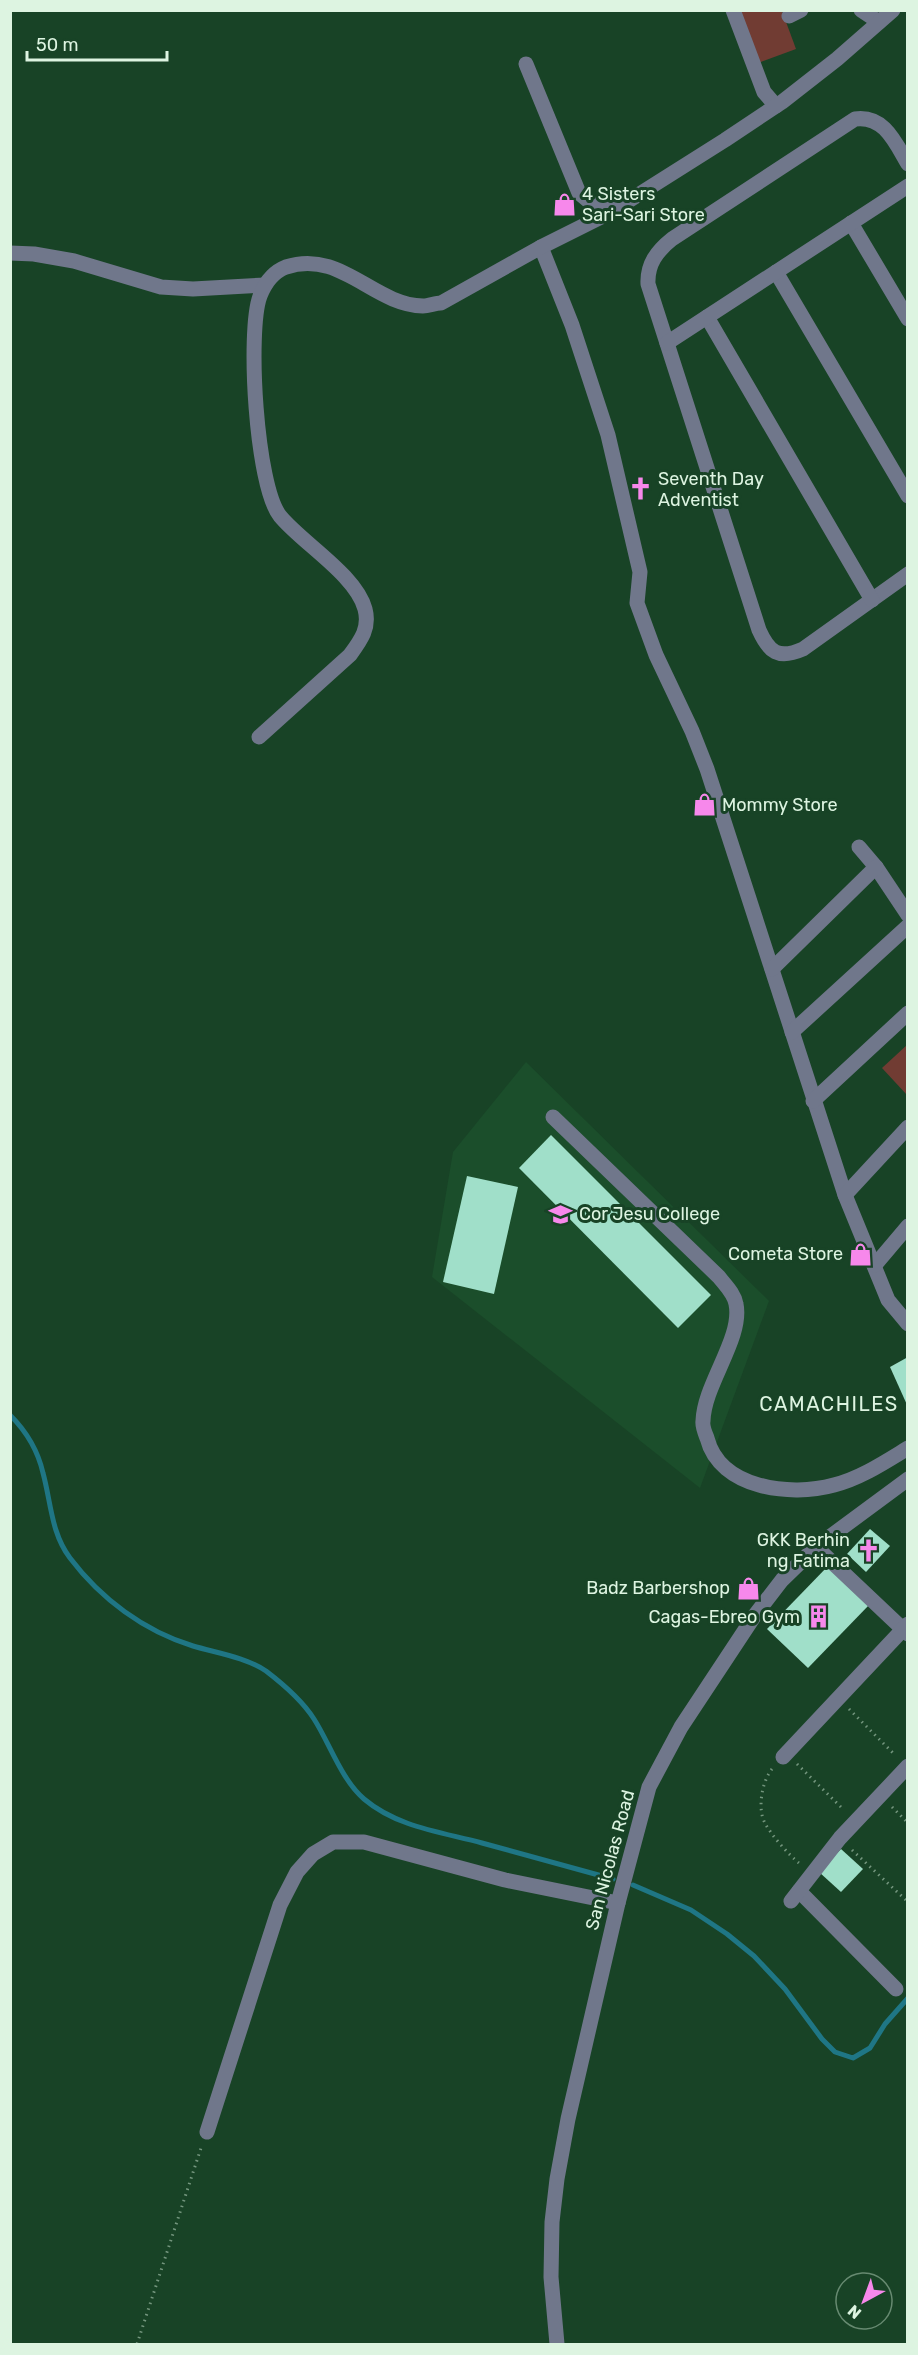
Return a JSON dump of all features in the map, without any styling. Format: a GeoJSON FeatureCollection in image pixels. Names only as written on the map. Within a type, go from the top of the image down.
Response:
{"type":"FeatureCollection","features":[{"type":"Feature","properties":{"kind":"street"},"geometry":{"type":"LineString","coordinates":[[733,10],[764,92],[776,106]]}},
{"type":"Feature","properties":{"kind":"street"},"geometry":{"type":"LineString","coordinates":[[861,10],[879,22]]}},
{"type":"Feature","properties":{"kind":"street"},"geometry":{"type":"LineString","coordinates":[[259,736],[350,655],[362,639],[367,626],[365,608],[353,588],[328,560],[279,514],[267,489],[258,440],[255,378],[256,313],[265,285],[272,275],[284,268],[299,264],[322,264],[402,302],[423,306],[441,303],[541,247],[618,208],[776,106],[837,58],[892,10]]}},
{"type":"Feature","properties":{"kind":"street"},"geometry":{"type":"LineString","coordinates":[[526,64],[579,193],[591,202],[618,208]]}},
{"type":"Feature","properties":{"kind":"street"},"geometry":{"type":"LineString","coordinates":[[908,164],[891,135],[879,124],[865,118],[855,119],[672,239],[657,252],[648,276],[648,284],[759,630],[770,649],[784,654],[802,649],[908,574]]}},
{"type":"Feature","properties":{"kind":"street"},"geometry":{"type":"LineString","coordinates":[[667,344],[908,186]]}},
{"type":"Feature","properties":{"kind":"street"},"geometry":{"type":"LineString","coordinates":[[851,223],[908,319]]}},
{"type":"Feature","properties":{"kind":"street"},"geometry":{"type":"LineString","coordinates":[[541,247],[572,325],[608,435],[640,572],[637,603],[656,655],[692,731],[707,769],[845,1195],[888,1300],[908,1324]]}},
{"type":"Feature","properties":{"kind":"street"},"geometry":{"type":"LineString","coordinates":[[10,253],[74,261],[161,287],[192,289],[265,285]]}},
{"type":"Feature","properties":{"kind":"street"},"geometry":{"type":"LineString","coordinates":[[776,272],[908,496]]}},
{"type":"Feature","properties":{"kind":"street"},"geometry":{"type":"LineString","coordinates":[[707,317],[872,600]]}},
{"type":"Feature","properties":{"kind":"street"},"geometry":{"type":"LineString","coordinates":[[859,847],[876,867],[908,915]]}},
{"type":"Feature","properties":{"kind":"street"},"geometry":{"type":"LineString","coordinates":[[772,969],[876,867]]}},
{"type":"Feature","properties":{"kind":"street"},"geometry":{"type":"LineString","coordinates":[[792,1032],[908,926]]}},
{"type":"Feature","properties":{"kind":"street"},"geometry":{"type":"LineString","coordinates":[[813,1101],[908,1013]]}},
{"type":"Feature","properties":{"kind":"street"},"geometry":{"type":"LineString","coordinates":[[553,1117],[719,1277],[731,1292],[736,1304],[736,1326],[709,1392],[702,1422],[709,1448],[727,1471],[753,1484],[791,1489],[811,1488],[834,1485],[860,1475],[908,1448]]}},
{"type":"Feature","properties":{"kind":"street"},"geometry":{"type":"LineString","coordinates":[[845,1195],[908,1127]]}},
{"type":"Feature","properties":{"kind":"street"},"geometry":{"type":"LineString","coordinates":[[875,1265],[908,1226]]}},
{"type":"Feature","properties":{"kind":"street","name":"San Nicolas Road"},"geometry":{"type":"LineString","coordinates":[[557,2344],[551,2277],[552,2222],[557,2179],[568,2119],[618,1903],[649,1787],[681,1727],[755,1615],[782,1580],[816,1547],[908,1479]]}},
{"type":"Feature","properties":{"kind":"street"},"geometry":{"type":"LineString","coordinates":[[785,1755],[906,1630],[816,1547]]}},
{"type":"Feature","properties":{"kind":"street"},"geometry":{"type":"LineString","coordinates":[[896,1989],[795,1896],[840,1838],[907,1766]]}},
{"type":"Feature","properties":{"kind":"street"},"geometry":{"type":"LineString","coordinates":[[207,2132],[280,1905],[297,1872],[313,1854],[333,1842],[364,1842],[505,1880],[618,1903]]}},
{"type":"Feature","properties":{"kind":"path"},"geometry":{"type":"LineString","coordinates":[[839,1698],[907,1766]]}},
{"type":"Feature","properties":{"kind":"path"},"geometry":{"type":"LineString","coordinates":[[812,1874],[791,1857],[764,1822],[761,1805],[766,1776],[785,1755],[856,1821]]}},
{"type":"Feature","properties":{"kind":"path"},"geometry":{"type":"LineString","coordinates":[[881,1794],[908,1823]]}},
{"type":"Feature","properties":{"kind":"path"},"geometry":{"type":"LineString","coordinates":[[840,1838],[908,1902]]}},
{"type":"Feature","properties":{"kind":"path"},"geometry":{"type":"LineString","coordinates":[[137,2344],[207,2132]]}},
{"type":"Feature","properties":{"kind":"shaded area"},"geometry":{"type":"Polygon","coordinates":[[[739,11],[782,11],[796,49],[758,63],[739,11]]]}},
{"type":"Feature","properties":{"kind":"shaded area"},"geometry":{"type":"Polygon","coordinates":[[[908,1046],[907,1095],[882,1068],[908,1046]]]}},
{"type":"Feature","properties":{"kind":"shaded area","name":"Cor Jesu College"},"geometry":{"type":"Polygon","coordinates":[[[526,1062],[769,1301],[700,1488],[432,1277],[453,1152],[526,1062]]]}},
{"type":"Feature","properties":{"kind":"building"},"geometry":{"type":"Polygon","coordinates":[[[551,1135],[711,1295],[678,1328],[519,1168],[551,1135]]]}},
{"type":"Feature","properties":{"kind":"building"},"geometry":{"type":"Polygon","coordinates":[[[467,1176],[518,1187],[494,1294],[443,1282],[467,1176]]]}},
{"type":"Feature","properties":{"kind":"building"},"geometry":{"type":"Polygon","coordinates":[[[908,1357],[908,1407],[890,1367],[908,1357]]]}},
{"type":"Feature","properties":{"kind":"building","name":"GKK Berhin ng Fatima"},"geometry":{"type":"Polygon","coordinates":[[[870,1529],[890,1546],[866,1572],[847,1554],[870,1529]]]}},
{"type":"Feature","properties":{"kind":"building","name":"Cagas-Ebreo Gym"},"geometry":{"type":"Polygon","coordinates":[[[828,1566],[869,1605],[808,1668],[767,1629],[828,1566]]]}},
{"type":"Feature","properties":{"kind":"building"},"geometry":{"type":"Polygon","coordinates":[[[841,1849],[863,1869],[841,1892],[819,1872],[841,1849]]]}},
{"type":"Feature","properties":{"kind":"waterway"},"geometry":{"type":"LineString","coordinates":[[10,1415],[35,1449],[59,1538],[82,1573],[125,1612],[157,1632],[193,1646],[249,1662],[266,1671],[304,1705],[349,1782],[364,1799],[391,1816],[420,1827],[613,1879]]}},
{"type":"Feature","properties":{"kind":"waterway"},"geometry":{"type":"LineString","coordinates":[[633,1885],[691,1910],[727,1934],[754,1956],[785,1989],[822,2039],[835,2052],[853,2058],[870,2048],[885,2024],[908,1998]]}},
{"type":"Feature","properties":{"kind":"place","name":"4 Sisters Sari-Sari Store"},"geometry":{"type":"Point","coordinates":[564,204]}},
{"type":"Feature","properties":{"kind":"place","name":"Seventh Day Adventist"},"geometry":{"type":"Point","coordinates":[640,489]}},
{"type":"Feature","properties":{"kind":"place","name":"Mommy Store"},"geometry":{"type":"Point","coordinates":[704,805]}},
{"type":"Feature","properties":{"kind":"place","name":"Cor Jesu College"},"geometry":{"type":"Point","coordinates":[561,1214]}},
{"type":"Feature","properties":{"kind":"place","name":"Cometa Store"},"geometry":{"type":"Point","coordinates":[861,1254]}},
{"type":"Feature","properties":{"kind":"place","name":"GKK Berhin ng Fatima"},"geometry":{"type":"Point","coordinates":[868,1550]}},
{"type":"Feature","properties":{"kind":"place","name":"Badz Barbershop"},"geometry":{"type":"Point","coordinates":[748,1588]}},
{"type":"Feature","properties":{"kind":"place","name":"Cagas-Ebreo Gym"},"geometry":{"type":"Point","coordinates":[818,1617]}},
{"type":"Feature","properties":{"kind":"district","name":"CAMACHILES"},"geometry":{"type":"Point","coordinates":[829,1404]}}]}
